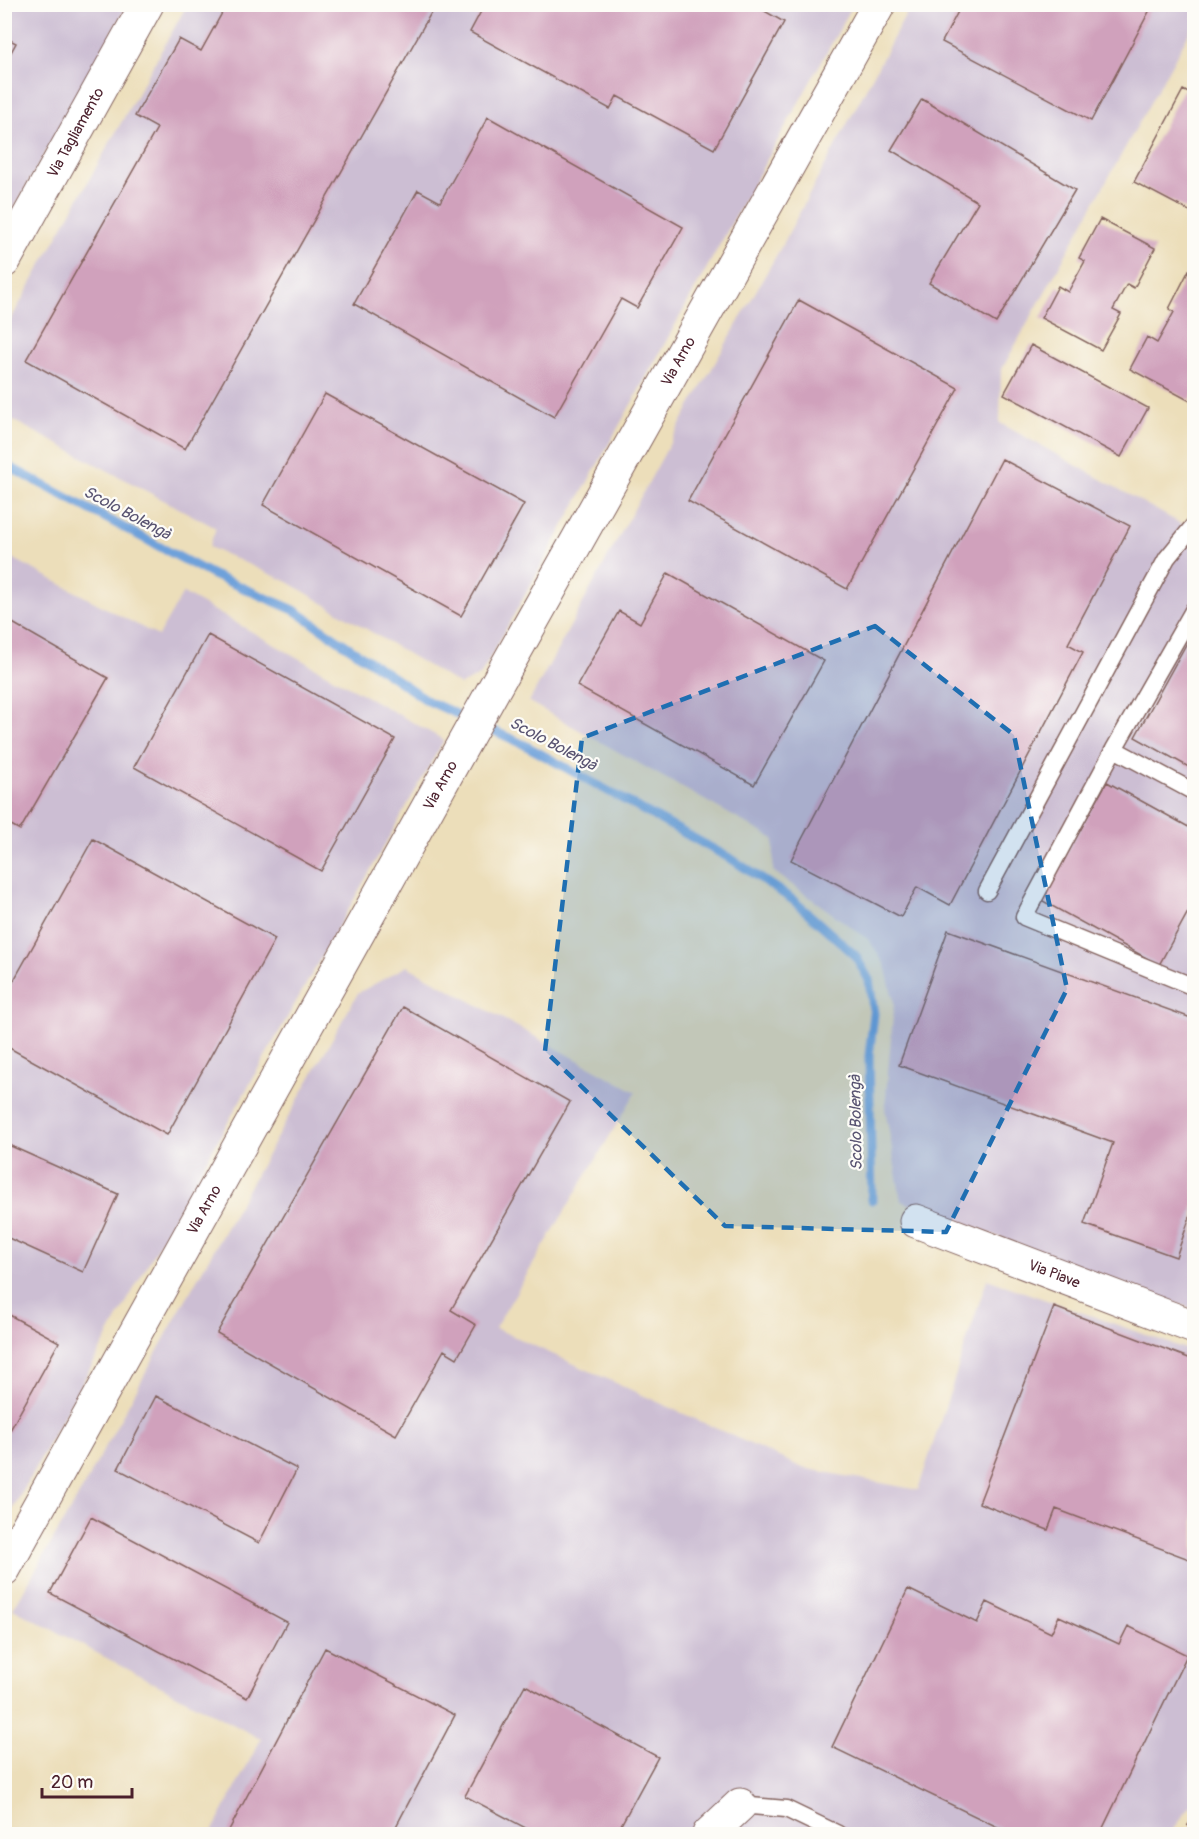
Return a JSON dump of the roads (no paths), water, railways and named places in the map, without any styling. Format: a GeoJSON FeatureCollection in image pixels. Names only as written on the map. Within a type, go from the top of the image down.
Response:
{"type":"FeatureCollection","features":[{"type":"Feature","properties":{"kind":"street","name":"Via Tagliamento"},"geometry":{"type":"LineString","coordinates":[[4,261],[147,4]]}},
{"type":"Feature","properties":{"kind":"street","name":"Via Arno"},"geometry":{"type":"LineString","coordinates":[[4,1569],[495,687],[879,4]]}},
{"type":"Feature","properties":{"kind":"street","name":"Via Piave"},"geometry":{"type":"LineString","coordinates":[[916,1221],[1194,1327]]}},
{"type":"Feature","properties":{"kind":"street"},"geometry":{"type":"LineString","coordinates":[[709,1834],[740,1805]]}},
{"type":"Feature","properties":{"kind":"lane"},"geometry":{"type":"LineString","coordinates":[[987,891],[1167,558],[1194,525]]}},
{"type":"Feature","properties":{"kind":"lane"},"geometry":{"type":"LineString","coordinates":[[1193,983],[1024,917],[1114,749],[1194,609]]}},
{"type":"Feature","properties":{"kind":"lane"},"geometry":{"type":"LineString","coordinates":[[1114,749],[1194,792]]}},
{"type":"Feature","properties":{"kind":"lane"},"geometry":{"type":"LineString","coordinates":[[740,1805],[786,1809],[838,1834]]}},
{"type":"Feature","properties":{"kind":"waterway","name":"Scolo Bolengà"},"geometry":{"type":"LineString","coordinates":[[4,464],[213,575],[294,610],[428,701],[523,744],[733,860],[793,900],[855,955],[869,980],[874,1014],[869,1056],[872,1200]]}}]}
